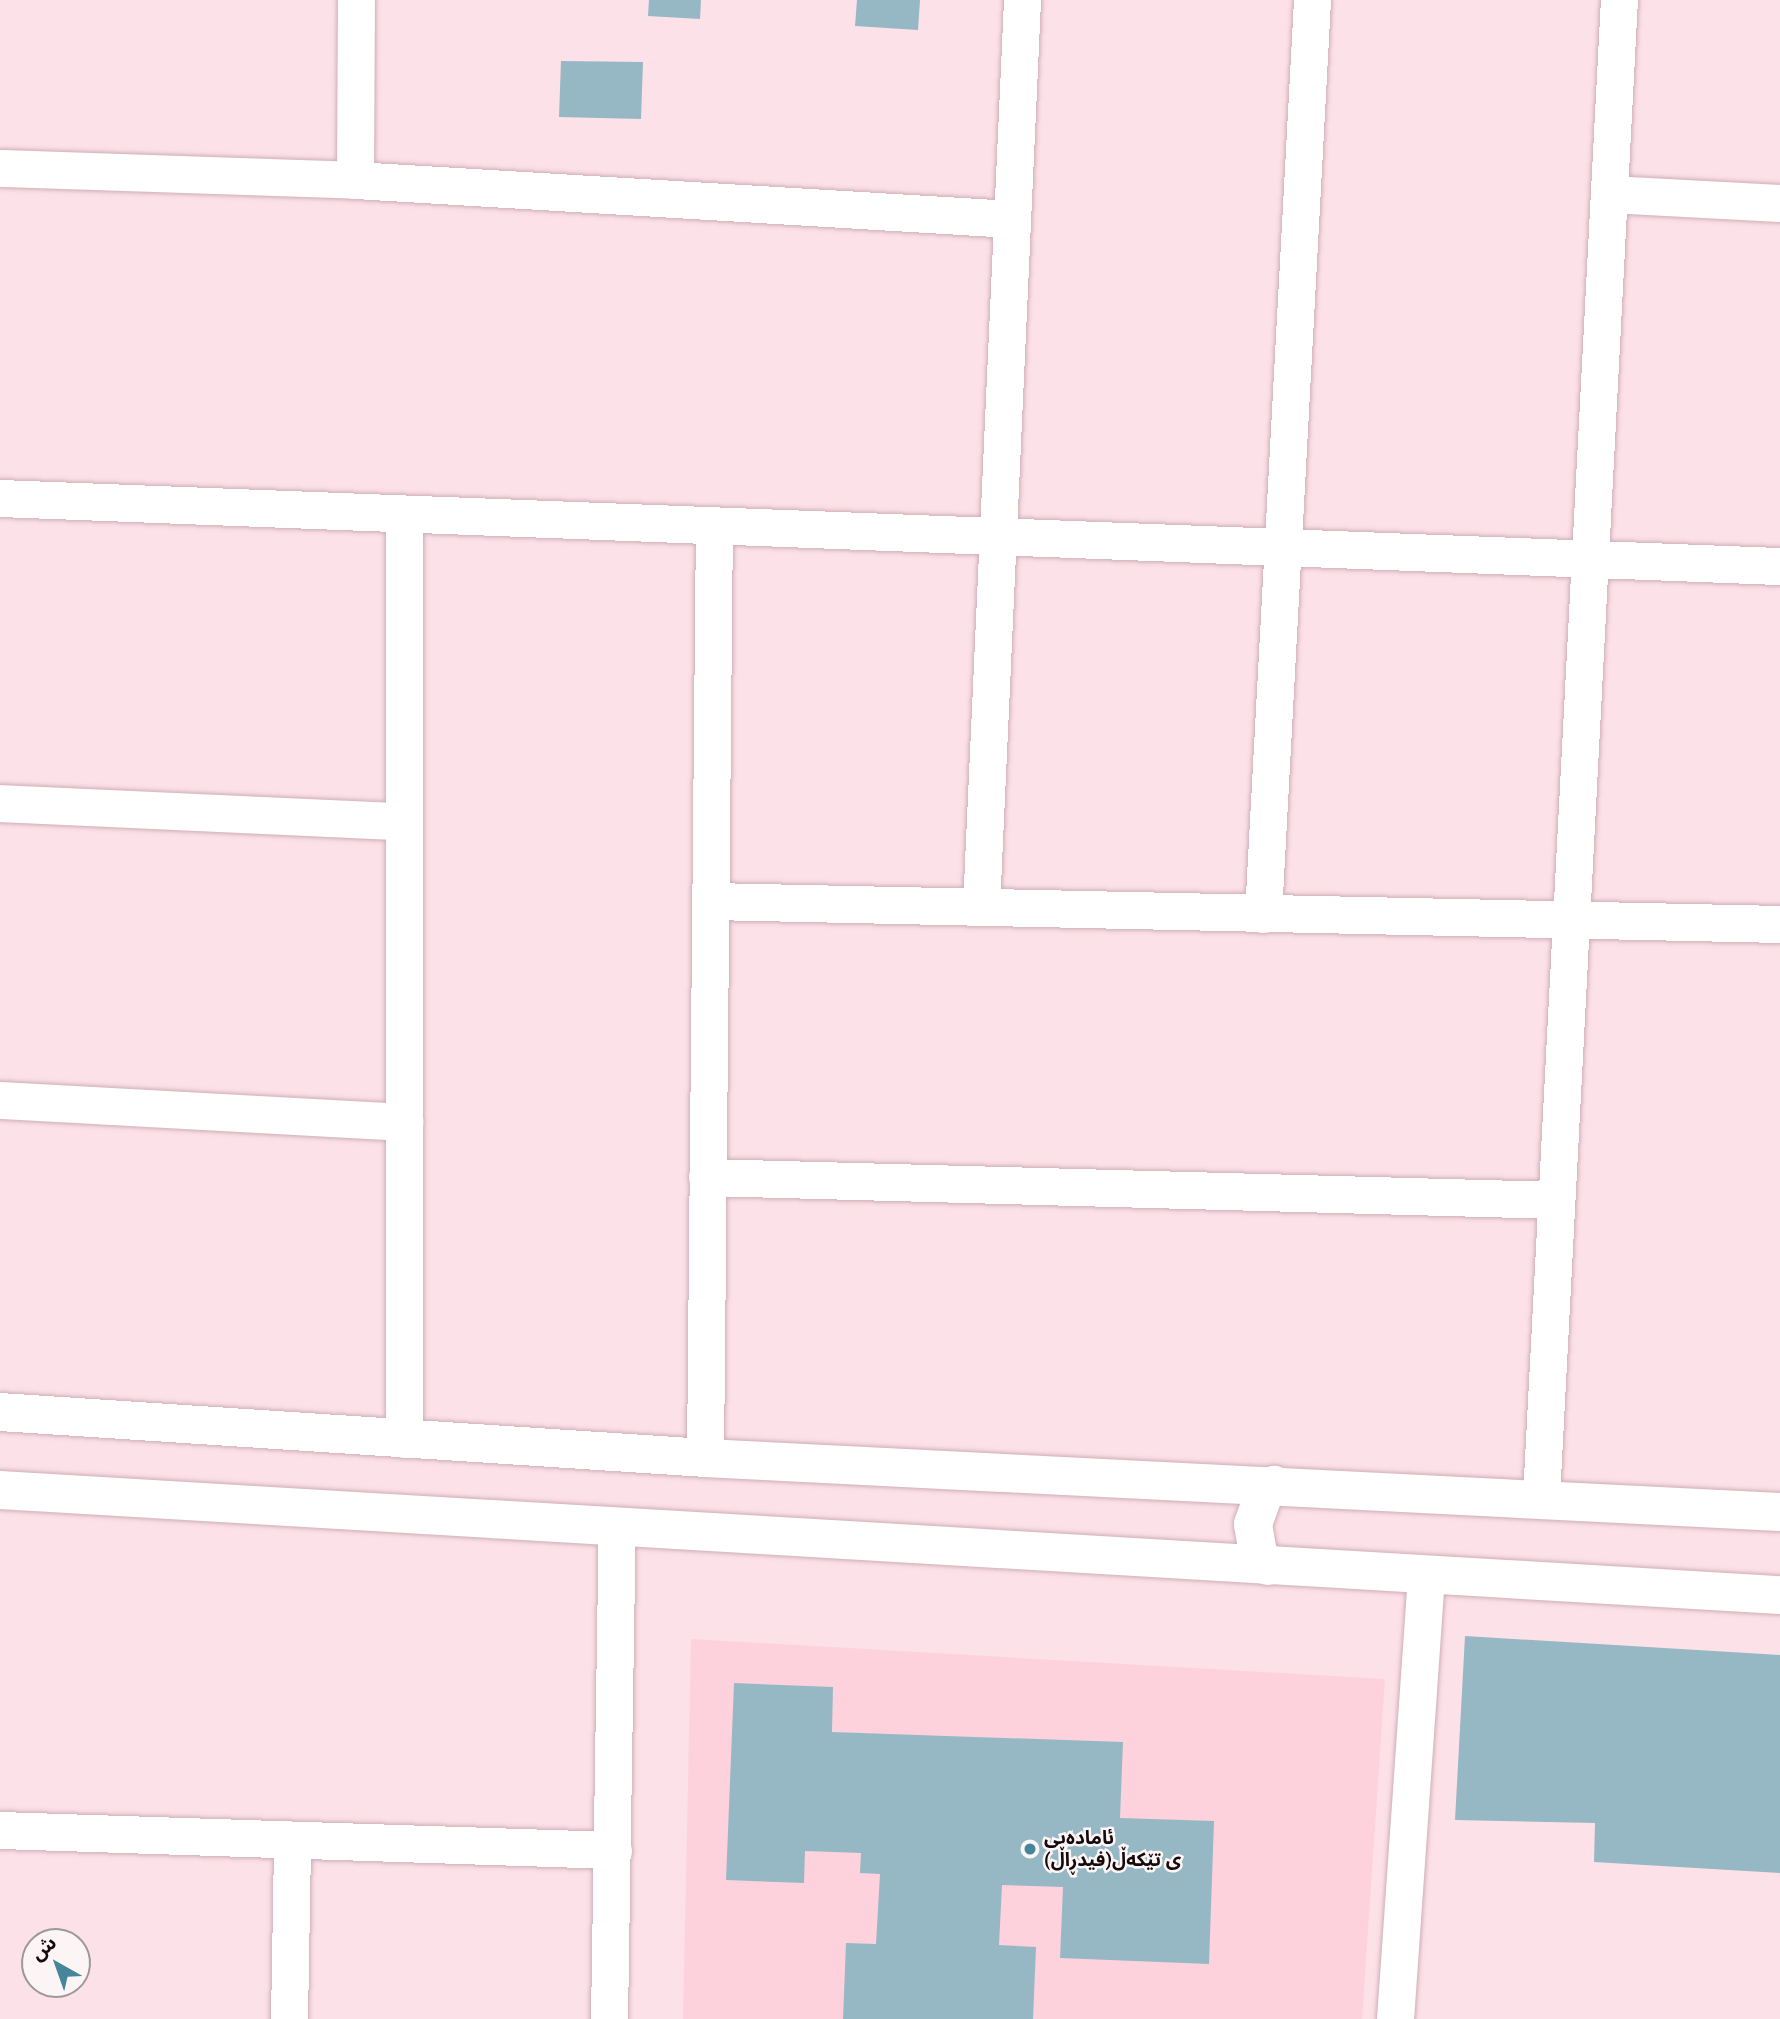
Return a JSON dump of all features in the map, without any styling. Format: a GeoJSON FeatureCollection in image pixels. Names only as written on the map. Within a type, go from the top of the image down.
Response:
{"type":"FeatureCollection","features":[{"type":"Feature","properties":{"kind":"main road"},"geometry":{"type":"LineString","coordinates":[[0,1412],[705,1458],[1541,1497],[1780,1512]]}},
{"type":"Feature","properties":{"kind":"main road"},"geometry":{"type":"LineString","coordinates":[[1268,1566],[1258,1553],[1253,1524],[1263,1496],[1274,1485]]}},
{"type":"Feature","properties":{"kind":"main road"},"geometry":{"type":"LineString","coordinates":[[0,1490],[1780,1595]]}},
{"type":"Feature","properties":{"kind":"street"},"geometry":{"type":"LineString","coordinates":[[355,180],[356,0]]}},
{"type":"Feature","properties":{"kind":"street"},"geometry":{"type":"LineString","coordinates":[[981,907],[1022,0]]}},
{"type":"Feature","properties":{"kind":"street"},"geometry":{"type":"LineString","coordinates":[[1263,914],[1312,0]]}},
{"type":"Feature","properties":{"kind":"street"},"geometry":{"type":"LineString","coordinates":[[1541,1497],[1619,0]]}},
{"type":"Feature","properties":{"kind":"street"},"geometry":{"type":"LineString","coordinates":[[0,168],[355,180],[1012,219]]}},
{"type":"Feature","properties":{"kind":"street"},"geometry":{"type":"LineString","coordinates":[[1609,194],[1780,203]]}},
{"type":"Feature","properties":{"kind":"street"},"geometry":{"type":"LineString","coordinates":[[0,498],[1780,566]]}},
{"type":"Feature","properties":{"kind":"street"},"geometry":{"type":"LineString","coordinates":[[404,514],[404,1439]]}},
{"type":"Feature","properties":{"kind":"street"},"geometry":{"type":"LineString","coordinates":[[705,1458],[714,526]]}},
{"type":"Feature","properties":{"kind":"street"},"geometry":{"type":"LineString","coordinates":[[0,803],[404,821]]}},
{"type":"Feature","properties":{"kind":"street"},"geometry":{"type":"LineString","coordinates":[[710,901],[1780,924]]}},
{"type":"Feature","properties":{"kind":"street"},"geometry":{"type":"LineString","coordinates":[[0,1100],[404,1122]]}},
{"type":"Feature","properties":{"kind":"street"},"geometry":{"type":"LineString","coordinates":[[707,1177],[1556,1200]]}},
{"type":"Feature","properties":{"kind":"street"},"geometry":{"type":"LineString","coordinates":[[609,2019],[617,1528]]}},
{"type":"Feature","properties":{"kind":"street"},"geometry":{"type":"LineString","coordinates":[[1395,2019],[1426,1575]]}},
{"type":"Feature","properties":{"kind":"street"},"geometry":{"type":"LineString","coordinates":[[0,1830],[613,1850]]}},
{"type":"Feature","properties":{"kind":"street"},"geometry":{"type":"LineString","coordinates":[[289,2019],[292,1840]]}},
{"type":"Feature","properties":{"kind":"shaded area","name":"ئامادەیی (فیدڕاڵ)ی تێکەڵ"},"geometry":{"type":"Polygon","coordinates":[[[691,1639],[1385,1679],[1362,2019],[683,2019],[691,1639]]]}},
{"type":"Feature","properties":{"kind":"building"},"geometry":{"type":"Polygon","coordinates":[[[649,0],[701,0],[700,19],[648,16],[649,0]]]}},
{"type":"Feature","properties":{"kind":"building"},"geometry":{"type":"Polygon","coordinates":[[[857,0],[920,0],[918,30],[855,26],[857,0]]]}},
{"type":"Feature","properties":{"kind":"building"},"geometry":{"type":"Polygon","coordinates":[[[561,61],[643,62],[641,119],[559,117],[561,61]]]}},
{"type":"Feature","properties":{"kind":"building"},"geometry":{"type":"Polygon","coordinates":[[[1465,1636],[1780,1655],[1780,1873],[1594,1862],[1595,1823],[1455,1820],[1465,1636]]]}},
{"type":"Feature","properties":{"kind":"building"},"geometry":{"type":"Polygon","coordinates":[[[734,1683],[833,1687],[832,1732],[1123,1742],[1120,1818],[1214,1821],[1209,1964],[1060,1958],[1063,1887],[1002,1885],[999,1945],[1036,1947],[1033,2019],[843,2019],[846,1943],[876,1944],[880,1874],[860,1873],[861,1853],[805,1851],[804,1883],[726,1880],[734,1683]]]}},
{"type":"Feature","properties":{"kind":"place","name":"ئامادەیی (فیدڕاڵ)ی تێکەڵ"},"geometry":{"type":"Point","coordinates":[1030,1849]}}]}
